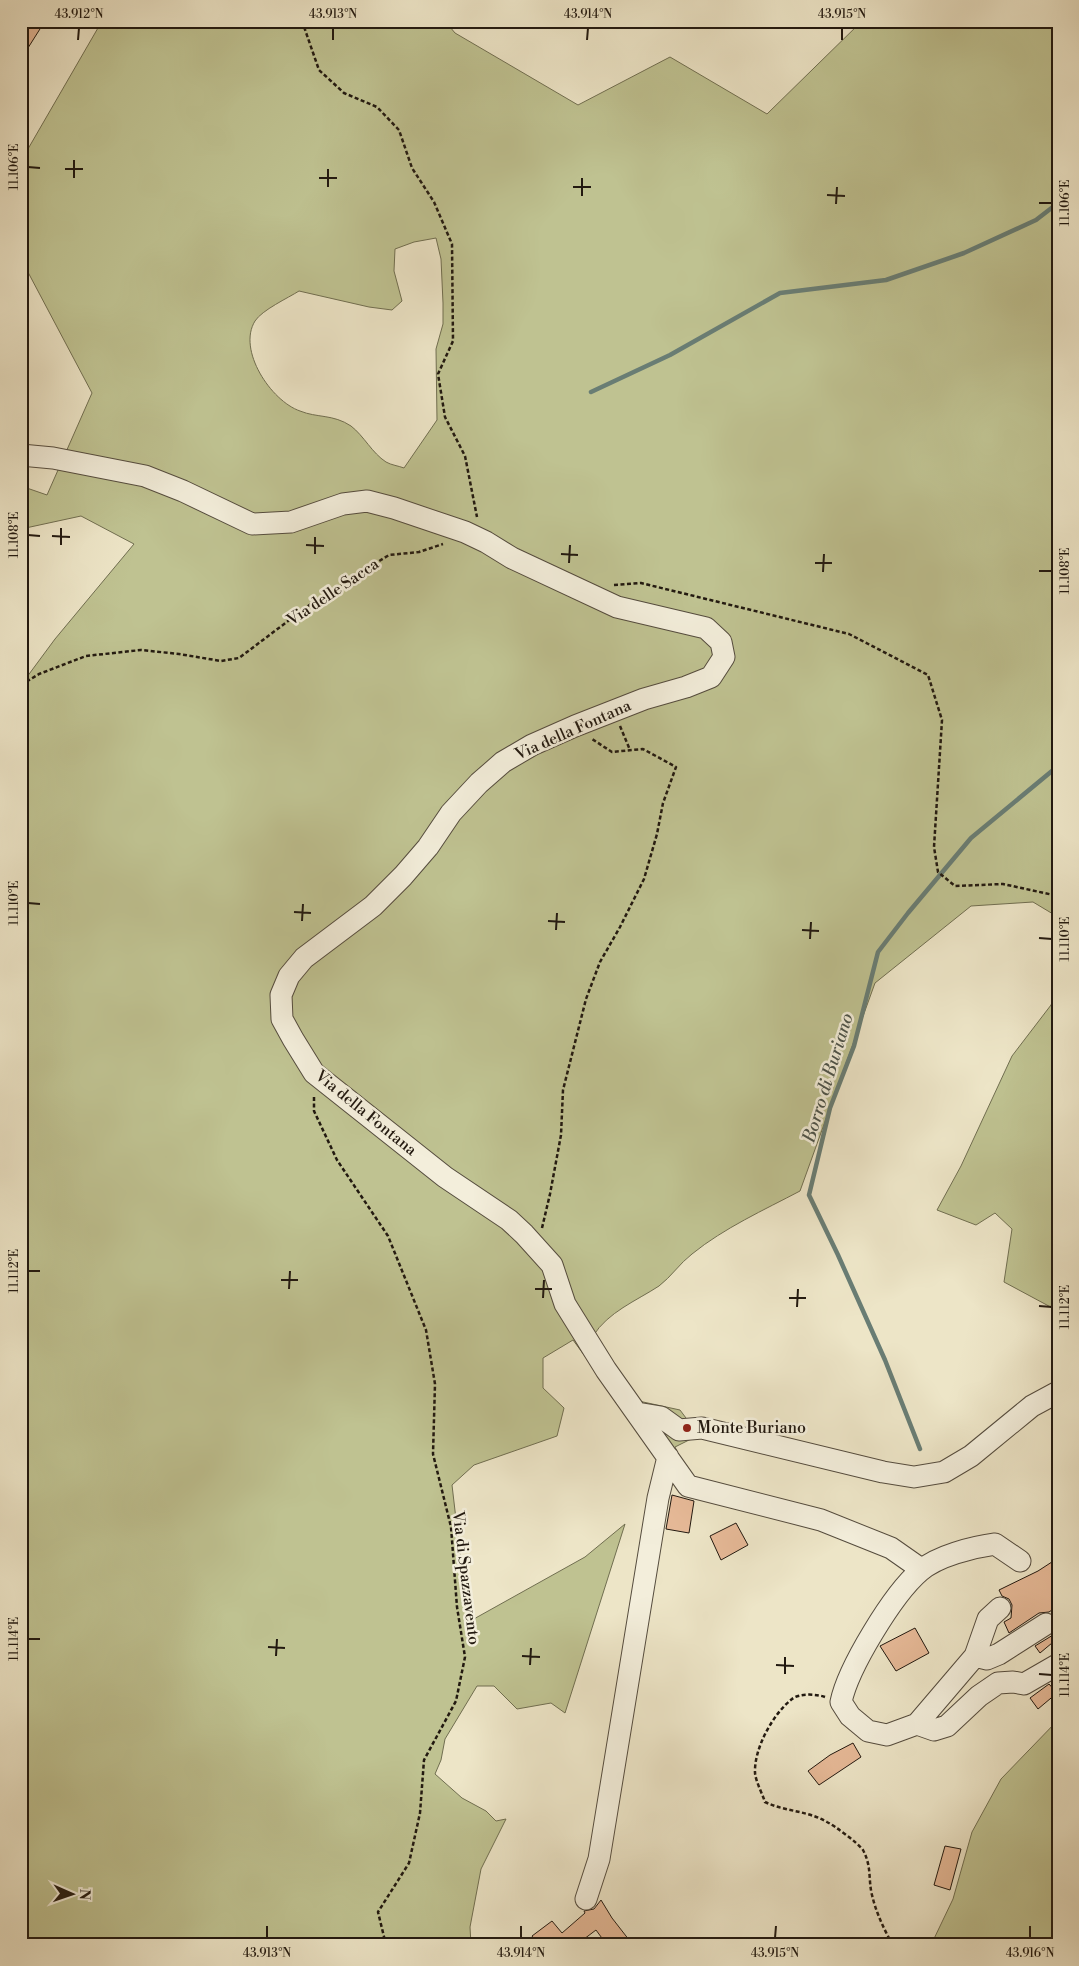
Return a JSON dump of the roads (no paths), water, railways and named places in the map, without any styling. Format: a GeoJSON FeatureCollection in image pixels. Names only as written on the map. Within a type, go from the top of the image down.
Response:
{"type":"FeatureCollection","features":[{"type":"Feature","properties":{"kind":"street","name":"Via della Fontana"},"geometry":{"type":"LineString","coordinates":[[21,455],[53,458],[145,476],[183,491],[252,524],[291,522],[343,504],[367,501],[394,508],[465,532],[512,558],[617,607],[706,628],[721,642],[724,656],[711,677],[614,710],[532,745],[504,762],[479,783],[451,813],[428,847],[403,876],[373,906],[304,958],[289,976],[281,995],[282,1019],[314,1073],[445,1177],[509,1220],[552,1265],[566,1304],[606,1370],[688,1486],[820,1520],[891,1548],[921,1569]]}},
{"type":"Feature","properties":{"kind":"street"},"geometry":{"type":"LineString","coordinates":[[637,1413],[661,1417],[679,1430],[702,1428],[883,1472],[914,1477],[944,1472],[1008,1428],[1032,1406],[1058,1392]]}},
{"type":"Feature","properties":{"kind":"street"},"geometry":{"type":"LineString","coordinates":[[586,1899],[599,1859],[658,1498],[664,1450],[679,1430]]}},
{"type":"Feature","properties":{"kind":"street"},"geometry":{"type":"LineString","coordinates":[[1000,1608],[988,1619],[974,1656],[917,1724],[887,1736],[868,1732],[850,1716],[841,1702],[844,1688],[880,1622],[903,1588],[921,1569],[970,1547],[995,1544],[1020,1561]]}},
{"type":"Feature","properties":{"kind":"street"},"geometry":{"type":"LineString","coordinates":[[974,1656],[987,1658],[999,1654],[1046,1624]]}},
{"type":"Feature","properties":{"kind":"street"},"geometry":{"type":"LineString","coordinates":[[917,1724],[934,1730],[947,1726],[973,1702],[998,1683],[1013,1682],[1024,1684],[1057,1665]]}},
{"type":"Feature","properties":{"kind":"waterway"},"geometry":{"type":"LineString","coordinates":[[591,392],[670,355],[780,293],[886,280],[964,253],[1036,220],[1058,203]]}},
{"type":"Feature","properties":{"kind":"waterway","name":"Borro di Buriano"},"geometry":{"type":"LineString","coordinates":[[920,1449],[885,1360],[809,1195],[830,1108],[854,1046],[878,952],[971,838],[1058,766]]}},
{"type":"Feature","properties":{"kind":"place","name":"Monte Buriano"},"geometry":{"type":"Point","coordinates":[687,1428]}}]}
